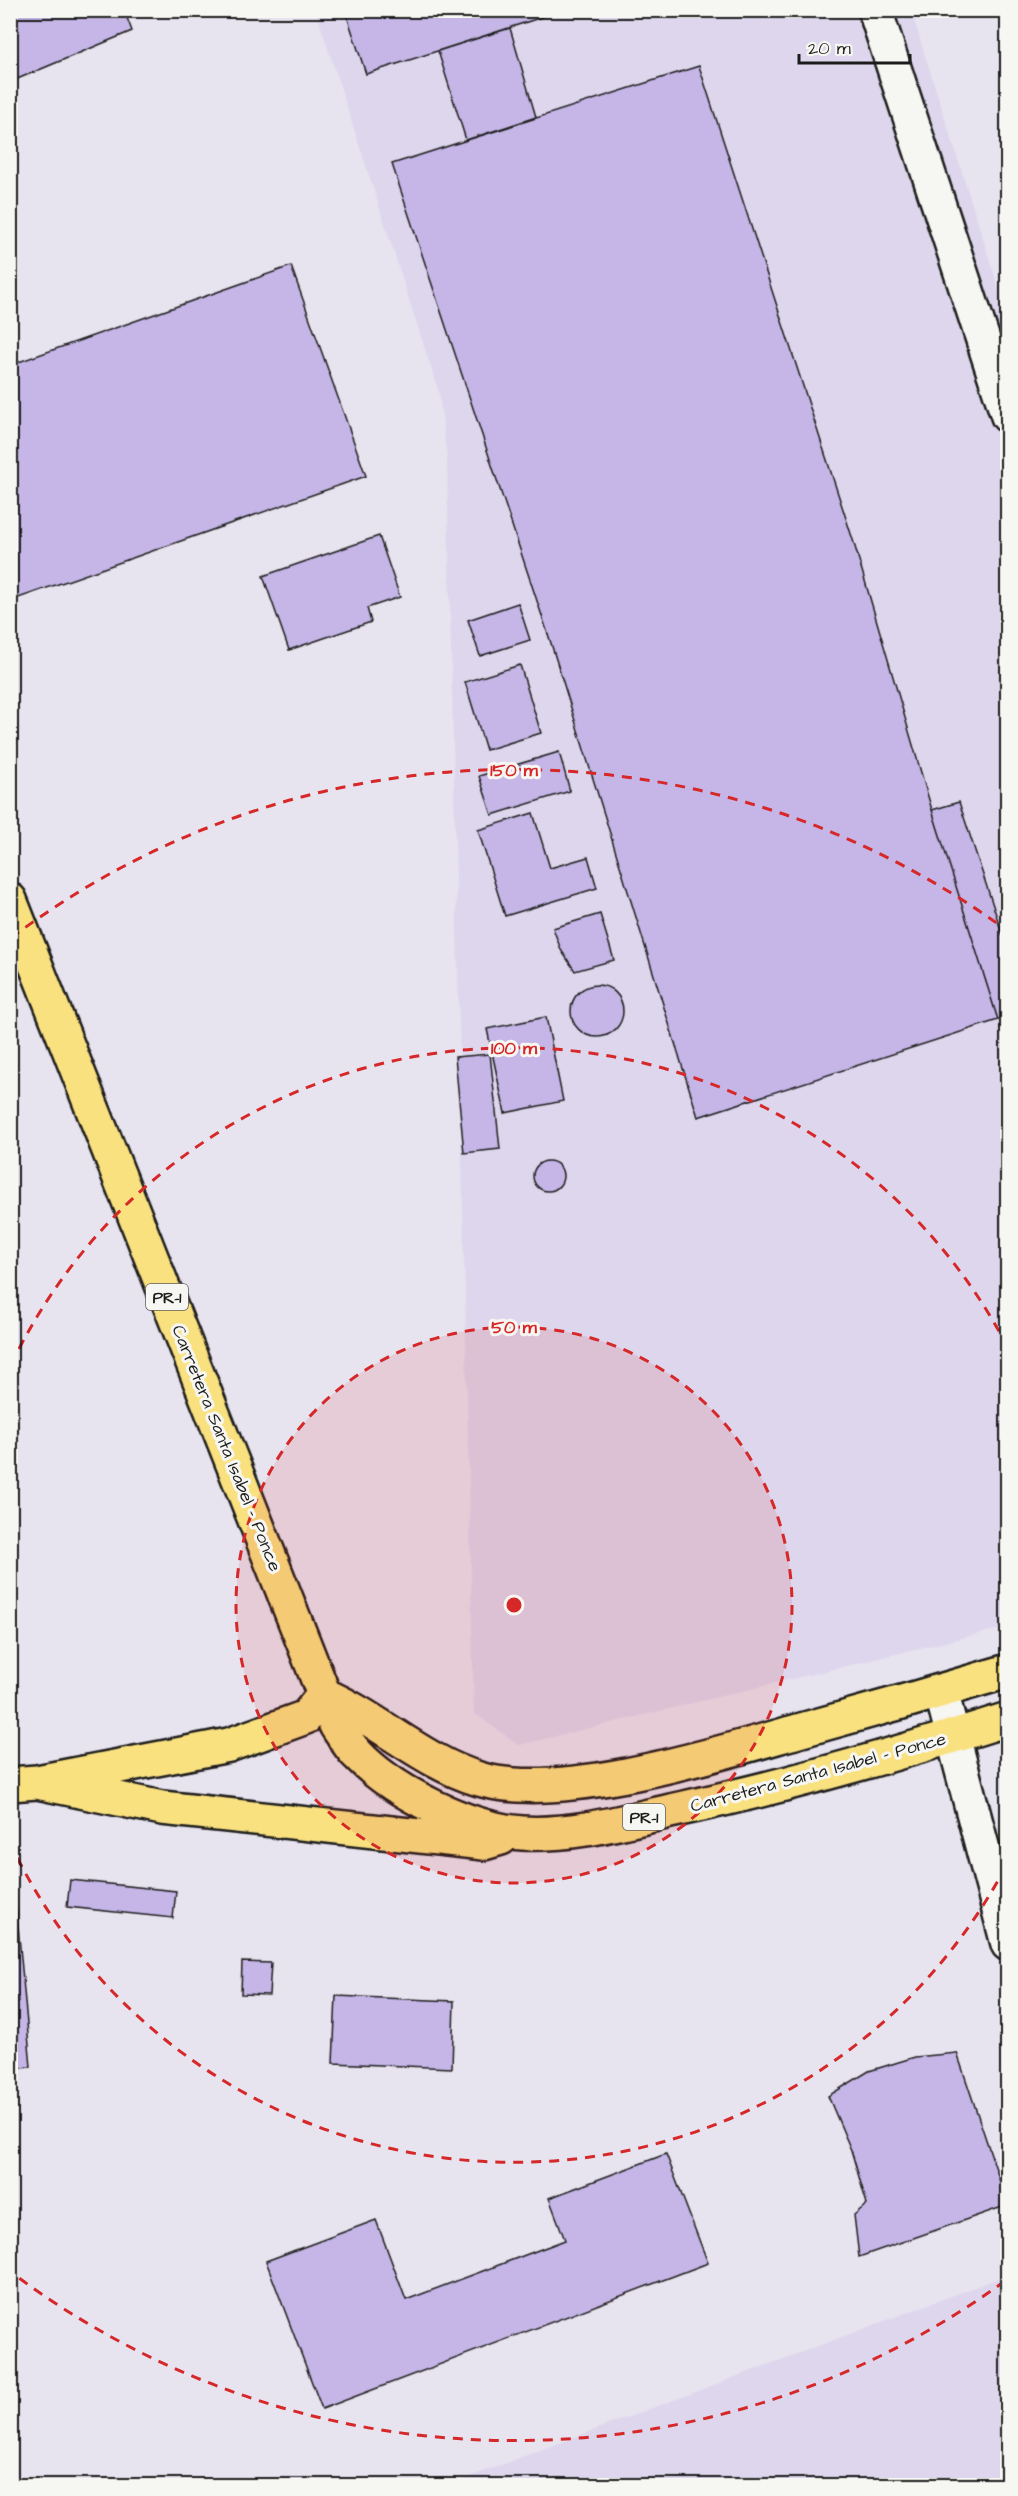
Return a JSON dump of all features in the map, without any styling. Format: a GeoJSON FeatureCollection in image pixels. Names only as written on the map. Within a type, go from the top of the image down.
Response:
{"type":"FeatureCollection","features":[{"type":"Feature","properties":{"kind":"main road","name":"Carretera Santa Isabel - Ponce"},"geometry":{"type":"LineString","coordinates":[[10,900],[336,1725],[356,1753],[395,1785],[429,1804],[488,1826],[521,1833],[596,1828],[748,1794],[1008,1719]]}},
{"type":"Feature","properties":{"kind":"main road"},"geometry":{"type":"LineString","coordinates":[[24,1783],[229,1745],[306,1717],[324,1695],[355,1708],[419,1750],[454,1769],[479,1779],[516,1786],[558,1785],[630,1773],[736,1748],[1008,1671]]}},
{"type":"Feature","properties":{"kind":"main road"},"geometry":{"type":"LineString","coordinates":[[24,1783],[162,1808],[484,1843],[521,1833]]}},
{"type":"Feature","properties":{"kind":"lane"},"geometry":{"type":"LineString","coordinates":[[875,10],[1008,416]]}},
{"type":"Feature","properties":{"kind":"lane"},"geometry":{"type":"LineString","coordinates":[[941,1691],[1008,1944]]}},
{"type":"Feature","properties":{"kind":"shaded area"},"geometry":{"type":"Polygon","coordinates":[[[316,11],[911,11],[1007,315],[1007,1627],[519,1745],[474,1713],[447,458],[439,392],[316,11]]]}},
{"type":"Feature","properties":{"kind":"shaded area"},"geometry":{"type":"Polygon","coordinates":[[[1007,2275],[1007,2485],[448,2485],[1007,2275]]]}},
{"type":"Feature","properties":{"kind":"building"},"geometry":{"type":"Polygon","coordinates":[[[22,10],[124,10],[132,31],[10,82],[10,15],[22,10]]]}},
{"type":"Feature","properties":{"kind":"building"},"geometry":{"type":"Polygon","coordinates":[[[345,10],[564,10],[366,74],[345,10]]]}},
{"type":"Feature","properties":{"kind":"building"},"geometry":{"type":"Polygon","coordinates":[[[510,28],[536,117],[466,140],[438,51],[510,28]]]}},
{"type":"Feature","properties":{"kind":"building"},"geometry":{"type":"Polygon","coordinates":[[[699,66],[853,540],[932,810],[998,1020],[698,1117],[550,640],[392,164],[699,66]]]}},
{"type":"Feature","properties":{"kind":"building"},"geometry":{"type":"Polygon","coordinates":[[[291,266],[366,476],[10,601],[10,365],[291,266]]]}},
{"type":"Feature","properties":{"kind":"building"},"geometry":{"type":"Polygon","coordinates":[[[379,536],[400,597],[367,608],[371,622],[289,650],[263,576],[379,536]]]}},
{"type":"Feature","properties":{"kind":"building"},"geometry":{"type":"Polygon","coordinates":[[[518,603],[530,640],[480,656],[468,620],[518,603]]]}},
{"type":"Feature","properties":{"kind":"building"},"geometry":{"type":"Polygon","coordinates":[[[520,665],[541,733],[486,750],[465,682],[520,665]]]}},
{"type":"Feature","properties":{"kind":"building"},"geometry":{"type":"Polygon","coordinates":[[[559,752],[570,791],[492,815],[479,776],[559,752]]]}},
{"type":"Feature","properties":{"kind":"building"},"geometry":{"type":"Polygon","coordinates":[[[959,802],[1008,951],[1008,1017],[998,1020],[932,810],[959,802]]]}},
{"type":"Feature","properties":{"kind":"building"},"geometry":{"type":"Polygon","coordinates":[[[533,813],[550,868],[588,857],[597,888],[505,916],[478,830],[533,813]]]}},
{"type":"Feature","properties":{"kind":"building"},"geometry":{"type":"Polygon","coordinates":[[[600,914],[614,960],[575,971],[561,950],[553,928],[600,914]]]}},
{"type":"Feature","properties":{"kind":"building"},"geometry":{"type":"Polygon","coordinates":[[[597,985],[607,987],[615,993],[621,1001],[623,1011],[621,1021],[615,1029],[607,1035],[597,1037],[587,1035],[579,1029],[573,1021],[571,1011],[573,1001],[579,993],[587,987],[597,985]]]}},
{"type":"Feature","properties":{"kind":"building"},"geometry":{"type":"Polygon","coordinates":[[[546,1017],[563,1101],[505,1113],[487,1029],[546,1017]]]}},
{"type":"Feature","properties":{"kind":"building"},"geometry":{"type":"Polygon","coordinates":[[[490,1054],[500,1149],[464,1153],[455,1057],[490,1054]]]}},
{"type":"Feature","properties":{"kind":"building"},"geometry":{"type":"Polygon","coordinates":[[[548,1161],[559,1165],[563,1176],[559,1187],[548,1191],[537,1187],[533,1176],[537,1165],[548,1161]]]}},
{"type":"Feature","properties":{"kind":"building"},"geometry":{"type":"Polygon","coordinates":[[[70,1880],[176,1891],[173,1918],[67,1907],[70,1880]]]}},
{"type":"Feature","properties":{"kind":"building"},"geometry":{"type":"Polygon","coordinates":[[[14,1882],[31,2067],[10,2069],[10,1883],[14,1882]]]}},
{"type":"Feature","properties":{"kind":"building"},"geometry":{"type":"Polygon","coordinates":[[[242,1962],[271,1963],[269,1995],[241,1994],[242,1962]]]}},
{"type":"Feature","properties":{"kind":"building"},"geometry":{"type":"Polygon","coordinates":[[[336,1996],[454,2001],[452,2068],[333,2063],[336,1996]]]}},
{"type":"Feature","properties":{"kind":"building"},"geometry":{"type":"Polygon","coordinates":[[[957,2053],[1008,2205],[859,2257],[854,2215],[867,2204],[851,2150],[828,2096],[869,2071],[915,2057],[957,2053]]]}},
{"type":"Feature","properties":{"kind":"building"},"geometry":{"type":"Polygon","coordinates":[[[666,2154],[708,2263],[322,2409],[266,2261],[376,2220],[406,2300],[565,2240],[549,2198],[666,2154]]]}}]}
